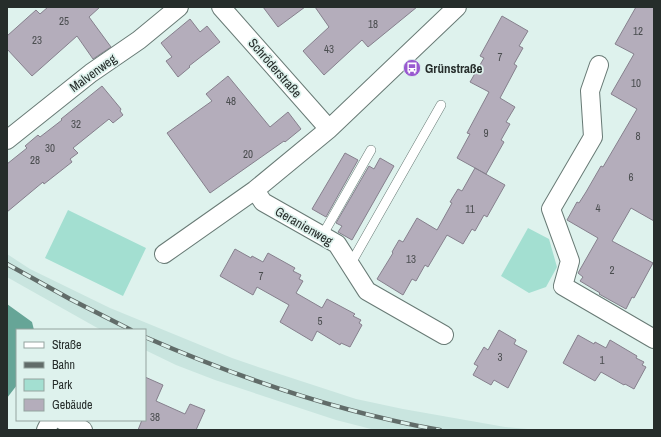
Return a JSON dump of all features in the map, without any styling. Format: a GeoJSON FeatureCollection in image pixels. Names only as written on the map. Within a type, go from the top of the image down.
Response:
{"type":"FeatureCollection","features":[{"type":"Feature","properties":{"kind":"street","name":"Malvenweg"},"geometry":{"type":"LineString","coordinates":[[7,140],[91,73],[139,40],[179,7]]}},
{"type":"Feature","properties":{"kind":"street","name":"Schröderstraße"},"geometry":{"type":"LineString","coordinates":[[221,7],[329,129]]}},
{"type":"Feature","properties":{"kind":"street"},"geometry":{"type":"LineString","coordinates":[[164,254],[255,190],[329,129],[457,7]]}},
{"type":"Feature","properties":{"kind":"street"},"geometry":{"type":"LineString","coordinates":[[599,65],[590,91],[593,137],[551,209],[570,261],[563,286],[654,339]]}},
{"type":"Feature","properties":{"kind":"street","name":"Geranienweg"},"geometry":{"type":"LineString","coordinates":[[255,190],[263,202],[337,244],[367,291],[444,335]]}},
{"type":"Feature","properties":{"kind":"street"},"geometry":{"type":"LineString","coordinates":[[46,430],[50,421]]}},
{"type":"Feature","properties":{"kind":"street"},"geometry":{"type":"LineString","coordinates":[[64,421],[83,430]]}},
{"type":"Feature","properties":{"kind":"lane"},"geometry":{"type":"LineString","coordinates":[[350,265],[441,105]]}},
{"type":"Feature","properties":{"kind":"lane"},"geometry":{"type":"LineString","coordinates":[[322,236],[371,150]]}},
{"type":"Feature","properties":{"kind":"shaded area"},"geometry":{"type":"Polygon","coordinates":[[[7,254],[30,269],[110,308],[232,358],[258,367],[356,399],[505,427],[538,430],[375,430],[336,420],[215,380],[176,365],[146,350],[146,329],[99,329],[7,277],[7,254]]]}},
{"type":"Feature","properties":{"kind":"shaded area"},"geometry":{"type":"Polygon","coordinates":[[[7,304],[32,322],[34,329],[16,329],[16,386],[7,398],[7,304]]]}},
{"type":"Feature","properties":{"kind":"green space"},"geometry":{"type":"Polygon","coordinates":[[[68,210],[146,248],[123,296],[45,258],[68,210]]]}},
{"type":"Feature","properties":{"kind":"green space"},"geometry":{"type":"Polygon","coordinates":[[[528,228],[549,239],[557,267],[546,287],[529,293],[501,276],[528,228]]]}},
{"type":"Feature","properties":{"kind":"building"},"geometry":{"type":"Polygon","coordinates":[[[48,7],[100,7],[89,17],[111,47],[93,59],[77,36],[32,76],[7,49],[7,36],[36,10],[40,14],[48,7]]]}},
{"type":"Feature","properties":{"kind":"building"},"geometry":{"type":"Polygon","coordinates":[[[263,7],[305,7],[278,27],[263,7]]]}},
{"type":"Feature","properties":{"kind":"building"},"geometry":{"type":"Polygon","coordinates":[[[315,7],[417,7],[368,47],[362,40],[324,75],[303,51],[329,27],[315,7]]]}},
{"type":"Feature","properties":{"kind":"building"},"geometry":{"type":"Polygon","coordinates":[[[636,7],[654,7],[654,221],[631,208],[612,241],[653,263],[634,298],[632,297],[626,309],[599,294],[600,293],[580,281],[583,277],[578,273],[598,238],[567,220],[601,166],[603,167],[637,109],[611,94],[634,54],[615,44],[636,7]]]}},
{"type":"Feature","properties":{"kind":"building"},"geometry":{"type":"Polygon","coordinates":[[[502,16],[528,31],[519,46],[523,48],[514,64],[517,66],[500,98],[515,107],[506,122],[510,124],[501,140],[504,142],[486,174],[457,158],[470,134],[467,133],[489,92],[470,82],[484,58],[480,56],[502,16]]]}},
{"type":"Feature","properties":{"kind":"building"},"geometry":{"type":"Polygon","coordinates":[[[190,19],[200,32],[207,26],[220,42],[189,66],[190,67],[178,77],[166,61],[172,57],[161,43],[190,19]]]}},
{"type":"Feature","properties":{"kind":"building"},"geometry":{"type":"Polygon","coordinates":[[[228,76],[270,127],[288,112],[301,129],[285,142],[284,141],[210,193],[167,133],[212,101],[206,94],[228,76]]]}},
{"type":"Feature","properties":{"kind":"building"},"geometry":{"type":"Polygon","coordinates":[[[102,86],[121,109],[120,111],[123,115],[113,123],[109,119],[73,148],[78,153],[70,159],[72,162],[44,184],[43,182],[7,212],[7,164],[27,148],[25,146],[38,135],[40,137],[102,86]]]}},
{"type":"Feature","properties":{"kind":"building"},"geometry":{"type":"Polygon","coordinates":[[[345,153],[358,160],[326,217],[312,209],[345,153]]]}},
{"type":"Feature","properties":{"kind":"building"},"geometry":{"type":"Polygon","coordinates":[[[380,158],[394,166],[352,240],[338,232],[342,226],[336,223],[369,166],[374,169],[380,158]]]}},
{"type":"Feature","properties":{"kind":"building"},"geometry":{"type":"Polygon","coordinates":[[[475,168],[505,185],[487,217],[484,215],[475,231],[472,229],[463,244],[447,235],[428,267],[425,265],[416,281],[412,279],[403,295],[377,279],[399,240],[403,242],[417,218],[437,230],[452,203],[450,202],[458,189],[462,191],[475,168]]]}},
{"type":"Feature","properties":{"kind":"building"},"geometry":{"type":"Polygon","coordinates":[[[235,249],[251,258],[252,256],[263,262],[268,253],[295,268],[293,271],[301,275],[299,279],[303,281],[296,293],[322,308],[327,299],[355,314],[353,316],[361,320],[359,323],[362,325],[350,347],[341,343],[340,345],[317,331],[312,341],[280,322],[289,305],[257,287],[253,295],[220,276],[235,249]]]}},
{"type":"Feature","properties":{"kind":"building"},"geometry":{"type":"Polygon","coordinates":[[[499,330],[516,340],[514,344],[527,351],[508,388],[494,380],[491,385],[473,375],[478,366],[474,364],[484,347],[488,350],[499,330]]]}},
{"type":"Feature","properties":{"kind":"building"},"geometry":{"type":"Polygon","coordinates":[[[578,335],[594,344],[595,342],[606,348],[610,340],[637,356],[636,358],[644,362],[642,365],[646,367],[634,389],[601,372],[595,381],[563,363],[578,335]]]}},
{"type":"Feature","properties":{"kind":"building"},"geometry":{"type":"Polygon","coordinates":[[[146,377],[163,385],[156,401],[185,414],[190,404],[205,410],[196,430],[138,430],[142,421],[146,421],[146,377]]]}},
{"type":"Feature","properties":{"kind":"railway"},"geometry":{"type":"LineString","coordinates":[[7,264],[70,299],[129,329]]}},
{"type":"Feature","properties":{"kind":"railway"},"geometry":{"type":"LineString","coordinates":[[146,337],[253,380],[290,392],[365,414],[440,430]]}},
{"type":"Feature","properties":{"kind":"place","name":"Grünstraße"},"geometry":{"type":"Point","coordinates":[412,68]}}]}
